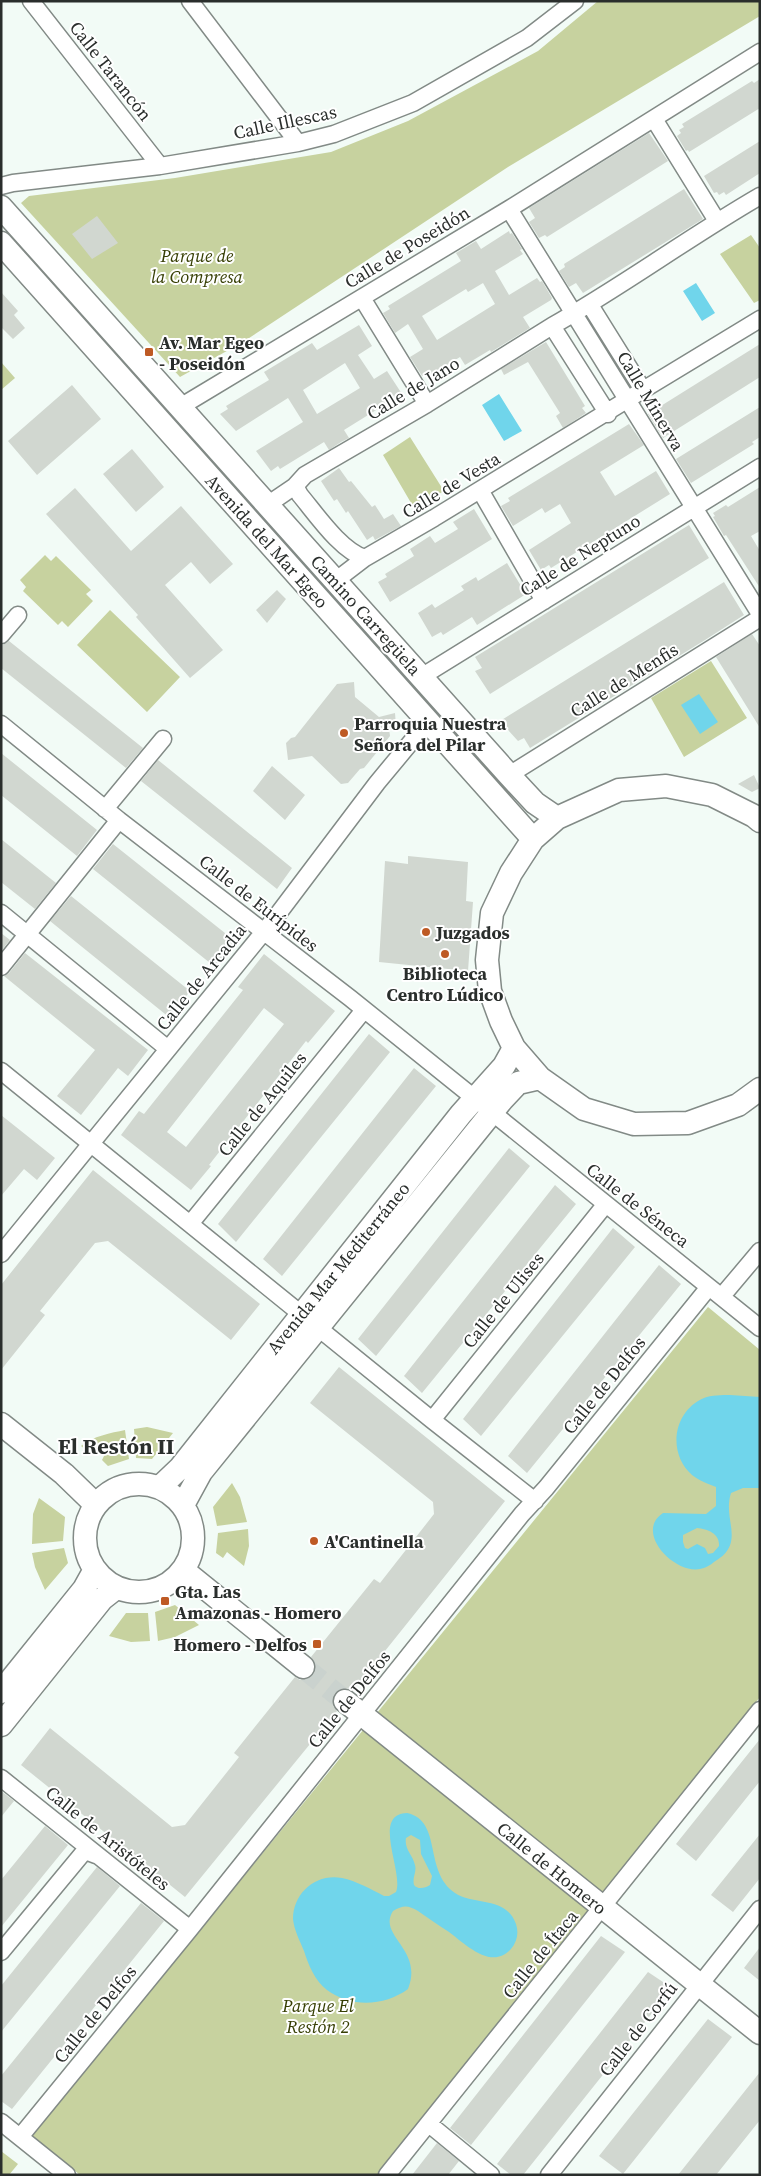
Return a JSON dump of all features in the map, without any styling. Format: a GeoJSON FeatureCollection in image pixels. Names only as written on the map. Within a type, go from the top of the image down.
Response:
{"type":"FeatureCollection","features":[{"type":"Feature","properties":{"kind":"street","name":"Calle Tarancón"},"geometry":{"type":"LineString","coordinates":[[31,1],[160,166]]}},
{"type":"Feature","properties":{"kind":"street"},"geometry":{"type":"LineString","coordinates":[[190,1],[298,143]]}},
{"type":"Feature","properties":{"kind":"street","name":"Calle Illescas"},"geometry":{"type":"LineString","coordinates":[[1,186],[160,166],[298,143],[334,134],[413,103],[527,38],[575,1]]}},
{"type":"Feature","properties":{"kind":"street","name":"Calle de Poseidón"},"geometry":{"type":"LineString","coordinates":[[180,407],[509,209],[760,52]]}},
{"type":"Feature","properties":{"kind":"street"},"geometry":{"type":"LineString","coordinates":[[654,119],[717,221]]}},
{"type":"Feature","properties":{"kind":"street","name":"Calle de Jano"},"geometry":{"type":"LineString","coordinates":[[267,505],[295,486],[305,475],[427,404],[552,326],[590,305],[717,221],[760,196]]}},
{"type":"Feature","properties":{"kind":"street"},"geometry":{"type":"LineString","coordinates":[[1,207],[180,407]]}},
{"type":"Feature","properties":{"kind":"street","name":"Calle Minerva"},"geometry":{"type":"LineString","coordinates":[[509,209],[760,614]]}},
{"type":"Feature","properties":{"kind":"street","name":"Avenida del Mar Egeo"},"geometry":{"type":"LineString","coordinates":[[1,243],[533,839]]}},
{"type":"Feature","properties":{"kind":"street"},"geometry":{"type":"LineString","coordinates":[[362,298],[427,404]]}},
{"type":"Feature","properties":{"kind":"street"},"geometry":{"type":"LineString","coordinates":[[590,305],[643,390]]}},
{"type":"Feature","properties":{"kind":"street","name":"Calle de Vesta"},"geometry":{"type":"LineString","coordinates":[[335,581],[365,558],[608,414],[643,390],[760,319]]}},
{"type":"Feature","properties":{"kind":"street"},"geometry":{"type":"LineString","coordinates":[[552,326],[608,414]]}},
{"type":"Feature","properties":{"kind":"street","name":"Camino Carregüela"},"geometry":{"type":"LineString","coordinates":[[180,407],[509,776],[535,803],[558,818]]}},
{"type":"Feature","properties":{"kind":"street","name":"Calle de Neptuno"},"geometry":{"type":"LineString","coordinates":[[421,677],[760,467]]}},
{"type":"Feature","properties":{"kind":"street"},"geometry":{"type":"LineString","coordinates":[[295,486],[300,495],[345,547],[357,556],[365,558]]}},
{"type":"Feature","properties":{"kind":"street"},"geometry":{"type":"LineString","coordinates":[[480,490],[544,601]]}},
{"type":"Feature","properties":{"kind":"street"},"geometry":{"type":"LineString","coordinates":[[1,635],[18,615]]}},
{"type":"Feature","properties":{"kind":"street","name":"Calle de Menfis"},"geometry":{"type":"LineString","coordinates":[[509,776],[760,618]]}},
{"type":"Feature","properties":{"kind":"street","name":"Calle de Eurípides"},"geometry":{"type":"LineString","coordinates":[[1,724],[105,809],[364,1010],[491,1113]]}},
{"type":"Feature","properties":{"kind":"street","name":"Calle de Arcadia"},"geometry":{"type":"LineString","coordinates":[[1,1254],[263,931],[377,782],[416,736],[431,725]]}},
{"type":"Feature","properties":{"kind":"street"},"geometry":{"type":"LineString","coordinates":[[105,809],[163,738]]}},
{"type":"Feature","properties":{"kind":"street"},"geometry":{"type":"LineString","coordinates":[[758,818],[712,795],[666,786],[619,790],[558,818],[533,839],[512,873],[492,913],[487,960],[490,991],[500,1021],[514,1048],[540,1078],[584,1109],[634,1124],[688,1123],[738,1106],[760,1102]]}},
{"type":"Feature","properties":{"kind":"street"},"geometry":{"type":"LineString","coordinates":[[1,967],[119,820]]}},
{"type":"Feature","properties":{"kind":"street"},"geometry":{"type":"LineString","coordinates":[[1,913],[168,1049]]}},
{"type":"Feature","properties":{"kind":"street","name":"Calle de Aquiles"},"geometry":{"type":"LineString","coordinates":[[190,1224],[364,1010]]}},
{"type":"Feature","properties":{"kind":"street","name":"Avenida Mar Mediterráneo"},"geometry":{"type":"LineString","coordinates":[[183,1505],[201,1472],[310,1320],[474,1099],[504,1066],[514,1048]]}},
{"type":"Feature","properties":{"kind":"street"},"geometry":{"type":"LineString","coordinates":[[1,1071],[432,1420],[535,1501]]}},
{"type":"Feature","properties":{"kind":"street","name":"Avenida Mar Mediterráneo"},"geometry":{"type":"LineString","coordinates":[[160,1487],[180,1468],[518,1083],[540,1078]]}},
{"type":"Feature","properties":{"kind":"street"},"geometry":{"type":"LineString","coordinates":[[738,1106],[760,1089]]}},
{"type":"Feature","properties":{"kind":"street","name":"Calle de Séneca"},"geometry":{"type":"LineString","coordinates":[[491,1113],[760,1328]]}},
{"type":"Feature","properties":{"kind":"street","name":"Calle de Ulises"},"geometry":{"type":"LineString","coordinates":[[432,1420],[605,1205]]}},
{"type":"Feature","properties":{"kind":"street","name":"Calle de Delfos"},"geometry":{"type":"LineString","coordinates":[[20,2137],[190,1929],[522,1514],[715,1291],[760,1251]]}},
{"type":"Feature","properties":{"kind":"street"},"geometry":{"type":"LineString","coordinates":[[1,1424],[64,1474],[95,1504]]}},
{"type":"Feature","properties":{"kind":"street"},"geometry":{"type":"LineString","coordinates":[[136,1483],[160,1487],[173,1495],[183,1505],[191,1521],[194,1538],[191,1555],[183,1570],[172,1581],[159,1588],[145,1592],[130,1592],[116,1588],[104,1581],[94,1571],[85,1549],[85,1525],[95,1504],[113,1488],[136,1483]]}},
{"type":"Feature","properties":{"kind":"street"},"geometry":{"type":"LineString","coordinates":[[183,1570],[303,1667]]}},
{"type":"Feature","properties":{"kind":"street"},"geometry":{"type":"LineString","coordinates":[[1,1692],[84,1589],[94,1571]]}},
{"type":"Feature","properties":{"kind":"street"},"geometry":{"type":"LineString","coordinates":[[1,1725],[102,1599],[116,1588]]}},
{"type":"Feature","properties":{"kind":"street","name":"Calle de Homero"},"geometry":{"type":"LineString","coordinates":[[345,1701],[760,2033]]}},
{"type":"Feature","properties":{"kind":"street","name":"Calle de Ítaca"},"geometry":{"type":"LineString","coordinates":[[387,2175],[760,1710]]}},
{"type":"Feature","properties":{"kind":"street","name":"Calle de Aristóteles"},"geometry":{"type":"LineString","coordinates":[[1,1778],[190,1929]]}},
{"type":"Feature","properties":{"kind":"street"},"geometry":{"type":"LineString","coordinates":[[1,1952],[84,1852],[96,1855]]}},
{"type":"Feature","properties":{"kind":"street","name":"Calle de Corfú"},"geometry":{"type":"LineString","coordinates":[[549,2175],[698,1984],[760,1909]]}},
{"type":"Feature","properties":{"kind":"street"},"geometry":{"type":"LineString","coordinates":[[1,2122],[67,2175]]}},
{"type":"Feature","properties":{"kind":"street"},"geometry":{"type":"LineString","coordinates":[[429,2124],[491,2175]]}},
{"type":"Feature","properties":{"kind":"green space","name":"Parque de la Compresa"},"geometry":{"type":"Polygon","coordinates":[[[598,1],[760,1],[760,16],[508,167],[243,342],[180,377],[21,203],[29,196],[175,178],[331,152],[408,121],[538,51],[598,1]]]}},
{"type":"Feature","properties":{"kind":"green space"},"geometry":{"type":"Polygon","coordinates":[[[751,235],[760,248],[760,300],[754,303],[720,254],[751,235]]]}},
{"type":"Feature","properties":{"kind":"green space"},"geometry":{"type":"Polygon","coordinates":[[[1,362],[15,378],[1,390],[1,362]]]}},
{"type":"Feature","properties":{"kind":"green space"},"geometry":{"type":"Polygon","coordinates":[[[410,437],[444,491],[414,508],[383,455],[410,437]]]}},
{"type":"Feature","properties":{"kind":"green space"},"geometry":{"type":"Polygon","coordinates":[[[45,555],[51,561],[56,556],[91,590],[86,594],[93,601],[68,627],[62,621],[58,625],[23,591],[26,587],[20,580],[45,555]]]}},
{"type":"Feature","properties":{"kind":"green space"},"geometry":{"type":"Polygon","coordinates":[[[110,610],[180,677],[147,712],[77,645],[110,610]]]}},
{"type":"Feature","properties":{"kind":"green space"},"geometry":{"type":"Polygon","coordinates":[[[711,661],[747,718],[684,757],[651,698],[711,661]]]}},
{"type":"Feature","properties":{"kind":"green space","name":"Parque El Restón 2"},"geometry":{"type":"Polygon","coordinates":[[[708,1307],[760,1350],[760,1697],[377,2175],[80,2175],[32,2136],[708,1307]]]}},
{"type":"Feature","properties":{"kind":"green space"},"geometry":{"type":"Polygon","coordinates":[[[147,1427],[173,1433],[152,1459],[136,1458],[134,1429],[147,1427]]]}},
{"type":"Feature","properties":{"kind":"green space"},"geometry":{"type":"Polygon","coordinates":[[[125,1430],[129,1459],[108,1466],[102,1460],[105,1454],[95,1447],[90,1453],[81,1446],[97,1437],[125,1430]]]}},
{"type":"Feature","properties":{"kind":"green space"},"geometry":{"type":"Polygon","coordinates":[[[232,1483],[240,1497],[247,1522],[217,1526],[213,1507],[232,1483]]]}},
{"type":"Feature","properties":{"kind":"green space"},"geometry":{"type":"Polygon","coordinates":[[[39,1498],[65,1517],[63,1541],[32,1544],[33,1514],[39,1498]]]}},
{"type":"Feature","properties":{"kind":"green space"},"geometry":{"type":"Polygon","coordinates":[[[248,1529],[249,1546],[244,1566],[227,1552],[223,1558],[216,1553],[218,1533],[248,1529]]]}},
{"type":"Feature","properties":{"kind":"green space"},"geometry":{"type":"Polygon","coordinates":[[[64,1548],[68,1563],[45,1590],[35,1567],[32,1553],[64,1548]]]}},
{"type":"Feature","properties":{"kind":"green space"},"geometry":{"type":"Polygon","coordinates":[[[175,1605],[199,1625],[175,1637],[158,1641],[155,1612],[175,1605]]]}},
{"type":"Feature","properties":{"kind":"green space"},"geometry":{"type":"Polygon","coordinates":[[[126,1613],[148,1613],[150,1641],[131,1642],[109,1636],[126,1613]]]}},
{"type":"Feature","properties":{"kind":"green space"},"geometry":{"type":"Polygon","coordinates":[[[1,2151],[18,2164],[9,2175],[1,2175],[1,2151]]]}},
{"type":"Feature","properties":{"kind":"water"},"geometry":{"type":"Polygon","coordinates":[[[696,283],[715,313],[702,321],[683,291],[696,283]]]}},
{"type":"Feature","properties":{"kind":"water"},"geometry":{"type":"Polygon","coordinates":[[[499,394],[522,431],[504,441],[482,405],[499,394]]]}},
{"type":"Feature","properties":{"kind":"water"},"geometry":{"type":"Polygon","coordinates":[[[699,694],[718,722],[700,734],[681,705],[699,694]]]}},
{"type":"Feature","properties":{"kind":"water"},"geometry":{"type":"Polygon","coordinates":[[[727,1395],[760,1397],[760,1488],[743,1488],[731,1493],[729,1513],[732,1539],[729,1547],[724,1555],[710,1565],[700,1569],[690,1569],[679,1565],[661,1550],[655,1540],[653,1530],[655,1521],[663,1513],[706,1514],[716,1506],[716,1487],[694,1477],[684,1466],[679,1456],[677,1433],[680,1422],[694,1404],[707,1397],[727,1395]],[[697,1528],[683,1535],[685,1548],[688,1549],[697,1544],[705,1548],[708,1554],[713,1553],[719,1546],[718,1538],[709,1531],[697,1528]]]}},
{"type":"Feature","properties":{"kind":"water"},"geometry":{"type":"Polygon","coordinates":[[[407,1813],[418,1818],[425,1826],[430,1836],[439,1872],[445,1884],[463,1897],[498,1905],[505,1909],[516,1924],[517,1937],[511,1949],[504,1955],[496,1957],[487,1956],[471,1948],[418,1911],[406,1906],[400,1908],[393,1911],[390,1920],[391,1928],[410,1963],[411,1975],[408,1989],[399,1995],[379,2002],[368,2003],[347,2000],[327,1990],[313,1972],[295,1927],[293,1919],[294,1910],[297,1901],[308,1887],[315,1882],[332,1877],[347,1879],[384,1896],[389,1896],[396,1892],[396,1871],[390,1833],[391,1823],[397,1816],[407,1813]],[[411,1835],[406,1838],[407,1849],[415,1865],[414,1885],[417,1888],[430,1885],[432,1876],[421,1854],[420,1840],[411,1835]]]}},
{"type":"Feature","properties":{"kind":"building"},"geometry":{"type":"Polygon","coordinates":[[[760,79],[760,108],[689,152],[688,150],[686,151],[677,136],[681,133],[679,130],[684,127],[682,124],[752,81],[754,83],[760,79]]]}},
{"type":"Feature","properties":{"kind":"building"},"geometry":{"type":"Polygon","coordinates":[[[649,133],[668,161],[547,237],[545,235],[539,238],[529,222],[535,218],[529,208],[649,133]]]}},
{"type":"Feature","properties":{"kind":"building"},"geometry":{"type":"Polygon","coordinates":[[[760,141],[760,173],[726,195],[724,192],[719,195],[717,192],[714,193],[704,176],[760,141]]]}},
{"type":"Feature","properties":{"kind":"building"},"geometry":{"type":"Polygon","coordinates":[[[684,189],[703,219],[583,293],[576,283],[569,287],[559,271],[565,267],[564,264],[684,189]]]}},
{"type":"Feature","properties":{"kind":"building"},"geometry":{"type":"Polygon","coordinates":[[[97,216],[118,243],[92,259],[72,234],[97,216]]]}},
{"type":"Feature","properties":{"kind":"building"},"geometry":{"type":"Polygon","coordinates":[[[509,231],[510,234],[512,233],[523,254],[495,271],[509,295],[537,278],[540,282],[542,281],[552,298],[523,317],[530,328],[491,352],[490,350],[465,365],[460,357],[431,375],[429,372],[422,376],[410,357],[423,349],[408,324],[395,333],[383,313],[390,309],[388,306],[461,261],[456,253],[476,241],[481,249],[509,231]],[[483,283],[468,292],[466,289],[422,316],[437,340],[495,304],[483,283]]]}},
{"type":"Feature","properties":{"kind":"building"},"geometry":{"type":"Polygon","coordinates":[[[1,292],[18,311],[14,315],[25,328],[13,339],[1,327],[1,292]]]}},
{"type":"Feature","properties":{"kind":"building"},"geometry":{"type":"Polygon","coordinates":[[[359,325],[372,346],[358,355],[374,379],[387,371],[402,394],[344,430],[349,438],[329,450],[324,442],[280,469],[278,466],[271,471],[256,451],[303,422],[288,398],[236,431],[220,414],[228,409],[226,406],[269,380],[264,372],[312,343],[317,350],[359,325]],[[345,363],[303,390],[317,414],[360,388],[345,363]]]}},
{"type":"Feature","properties":{"kind":"building"},"geometry":{"type":"Polygon","coordinates":[[[546,342],[585,406],[582,408],[586,413],[563,428],[556,416],[560,413],[528,362],[504,375],[501,369],[546,342]]]}},
{"type":"Feature","properties":{"kind":"building"},"geometry":{"type":"Polygon","coordinates":[[[760,344],[760,377],[663,438],[648,414],[760,344]]]}},
{"type":"Feature","properties":{"kind":"building"},"geometry":{"type":"Polygon","coordinates":[[[72,385],[101,419],[37,475],[8,441],[72,385]]]}},
{"type":"Feature","properties":{"kind":"building"},"geometry":{"type":"Polygon","coordinates":[[[760,407],[760,437],[752,442],[754,444],[691,483],[676,459],[760,407]]]}},
{"type":"Feature","properties":{"kind":"building"},"geometry":{"type":"Polygon","coordinates":[[[629,424],[644,445],[600,472],[615,496],[656,471],[670,494],[551,568],[549,565],[541,570],[529,550],[571,523],[560,504],[545,513],[542,508],[513,526],[501,506],[510,501],[508,498],[629,424]]]}},
{"type":"Feature","properties":{"kind":"building"},"geometry":{"type":"Polygon","coordinates":[[[132,449],[164,487],[136,512],[103,474],[132,449]]]}},
{"type":"Feature","properties":{"kind":"building"},"geometry":{"type":"Polygon","coordinates":[[[339,468],[372,507],[375,505],[384,519],[393,514],[401,526],[375,540],[373,536],[367,540],[348,511],[346,513],[337,499],[334,501],[321,481],[339,468]]]}},
{"type":"Feature","properties":{"kind":"building"},"geometry":{"type":"Polygon","coordinates":[[[760,487],[760,531],[751,536],[760,551],[760,588],[726,535],[724,536],[713,517],[715,516],[713,513],[726,505],[728,507],[760,487]]]}},
{"type":"Feature","properties":{"kind":"building"},"geometry":{"type":"Polygon","coordinates":[[[75,488],[131,551],[181,506],[233,564],[210,584],[191,562],[165,585],[223,650],[190,678],[136,617],[138,615],[46,514],[75,488]]]}},
{"type":"Feature","properties":{"kind":"building"},"geometry":{"type":"Polygon","coordinates":[[[474,509],[492,539],[390,602],[378,582],[387,577],[385,574],[414,556],[410,549],[430,536],[435,543],[458,529],[453,522],[474,509]]]}},
{"type":"Feature","properties":{"kind":"building"},"geometry":{"type":"Polygon","coordinates":[[[689,525],[709,558],[490,694],[475,671],[482,668],[475,657],[689,525]]]}},
{"type":"Feature","properties":{"kind":"building"},"geometry":{"type":"Polygon","coordinates":[[[507,563],[526,594],[477,625],[472,617],[443,635],[441,632],[432,637],[418,613],[432,604],[435,608],[464,590],[461,586],[476,577],[478,581],[507,563]]]}},
{"type":"Feature","properties":{"kind":"building"},"geometry":{"type":"Polygon","coordinates":[[[724,582],[744,615],[705,640],[530,748],[524,738],[518,741],[500,721],[724,582]]]}},
{"type":"Feature","properties":{"kind":"building"},"geometry":{"type":"Polygon","coordinates":[[[277,590],[286,599],[267,623],[256,610],[277,590]]]}},
{"type":"Feature","properties":{"kind":"building"},"geometry":{"type":"Polygon","coordinates":[[[752,634],[760,646],[760,728],[716,657],[752,634]]]}},
{"type":"Feature","properties":{"kind":"building"},"geometry":{"type":"Polygon","coordinates":[[[9,641],[143,748],[126,768],[1,668],[1,646],[9,641]]]}},
{"type":"Feature","properties":{"kind":"building","name":"Parroquia Nuestra Señora del Pilar"},"geometry":{"type":"Polygon","coordinates":[[[354,682],[355,697],[379,717],[395,713],[396,726],[389,729],[390,736],[364,768],[360,769],[348,783],[341,784],[312,756],[288,760],[286,743],[295,737],[337,684],[354,682]]]}},
{"type":"Feature","properties":{"kind":"building"},"geometry":{"type":"Polygon","coordinates":[[[1,753],[97,830],[77,856],[1,795],[1,753]]]}},
{"type":"Feature","properties":{"kind":"building"},"geometry":{"type":"Polygon","coordinates":[[[158,760],[292,868],[277,889],[141,781],[158,760]]]}},
{"type":"Feature","properties":{"kind":"building"},"geometry":{"type":"Polygon","coordinates":[[[272,766],[305,795],[285,820],[253,791],[272,766]]]}},
{"type":"Feature","properties":{"kind":"building"},"geometry":{"type":"Polygon","coordinates":[[[754,775],[760,788],[752,792],[738,784],[754,775]]]}},
{"type":"Feature","properties":{"kind":"building"},"geometry":{"type":"Polygon","coordinates":[[[1,839],[56,883],[35,909],[1,882],[1,839]]]}},
{"type":"Feature","properties":{"kind":"building"},"geometry":{"type":"Polygon","coordinates":[[[113,844],[235,941],[215,967],[93,869],[113,844]]]}},
{"type":"Feature","properties":{"kind":"building","name":"Juzgados"},"geometry":{"type":"Polygon","coordinates":[[[408,856],[468,862],[466,901],[473,902],[468,971],[379,962],[385,861],[408,864],[408,856]]]}},
{"type":"Feature","properties":{"kind":"building"},"geometry":{"type":"Polygon","coordinates":[[[71,896],[190,991],[170,1018],[50,921],[71,896]]]}},
{"type":"Feature","properties":{"kind":"building"},"geometry":{"type":"Polygon","coordinates":[[[1,933],[10,940],[1,951],[1,933]]]}},
{"type":"Feature","properties":{"kind":"building"},"geometry":{"type":"Polygon","coordinates":[[[25,953],[148,1050],[128,1076],[118,1068],[81,1115],[57,1096],[95,1050],[4,976],[9,973],[25,953]]]}},
{"type":"Feature","properties":{"kind":"building"},"geometry":{"type":"Polygon","coordinates":[[[264,954],[335,1011],[308,1043],[306,1041],[191,1190],[121,1135],[139,1111],[144,1114],[243,990],[238,987],[264,954]],[[264,1008],[167,1132],[186,1147],[284,1024],[264,1008]]]}},
{"type":"Feature","properties":{"kind":"building"},"geometry":{"type":"Polygon","coordinates":[[[369,1034],[390,1052],[236,1242],[218,1224],[369,1034]]]}},
{"type":"Feature","properties":{"kind":"building"},"geometry":{"type":"Polygon","coordinates":[[[414,1068],[436,1086],[282,1276],[263,1259],[414,1068]]]}},
{"type":"Feature","properties":{"kind":"building"},"geometry":{"type":"Polygon","coordinates":[[[1,1115],[55,1158],[37,1180],[24,1169],[1,1196],[1,1115]]]}},
{"type":"Feature","properties":{"kind":"building"},"geometry":{"type":"Polygon","coordinates":[[[509,1148],[530,1166],[376,1356],[358,1339],[509,1148]]]}},
{"type":"Feature","properties":{"kind":"building"},"geometry":{"type":"Polygon","coordinates":[[[93,1170],[260,1304],[231,1340],[108,1241],[95,1243],[40,1311],[45,1315],[1,1370],[1,1285],[93,1170]]]}},
{"type":"Feature","properties":{"kind":"building"},"geometry":{"type":"Polygon","coordinates":[[[555,1185],[576,1204],[422,1393],[404,1376],[555,1185]]]}},
{"type":"Feature","properties":{"kind":"building"},"geometry":{"type":"Polygon","coordinates":[[[613,1228],[635,1247],[481,1436],[463,1419],[613,1228]]]}},
{"type":"Feature","properties":{"kind":"building"},"geometry":{"type":"Polygon","coordinates":[[[659,1265],[681,1284],[527,1473],[508,1456],[659,1265]]]}},
{"type":"Feature","properties":{"kind":"building"},"geometry":{"type":"Polygon","coordinates":[[[339,1367],[505,1501],[353,1691],[346,1688],[335,1692],[332,1700],[333,1706],[337,1711],[185,1897],[21,1765],[50,1728],[172,1827],[185,1825],[239,1757],[234,1753],[295,1677],[300,1680],[307,1679],[313,1675],[315,1663],[311,1657],[374,1579],[380,1583],[434,1514],[433,1502],[310,1403],[339,1367]]]}},
{"type":"Feature","properties":{"kind":"building"},"geometry":{"type":"Polygon","coordinates":[[[760,1739],[760,1781],[696,1861],[676,1844],[760,1739]]]}},
{"type":"Feature","properties":{"kind":"building"},"geometry":{"type":"Polygon","coordinates":[[[1,1791],[14,1801],[1,1817],[1,1791]]]}},
{"type":"Feature","properties":{"kind":"building"},"geometry":{"type":"Polygon","coordinates":[[[45,1826],[68,1845],[1,1927],[1,1880],[45,1826]]]}},
{"type":"Feature","properties":{"kind":"building"},"geometry":{"type":"Polygon","coordinates":[[[760,1834],[760,1878],[733,1912],[711,1895],[760,1834]]]}},
{"type":"Feature","properties":{"kind":"building"},"geometry":{"type":"Polygon","coordinates":[[[97,1867],[120,1886],[1,2032],[1,1986],[97,1867]]]}},
{"type":"Feature","properties":{"kind":"building"},"geometry":{"type":"Polygon","coordinates":[[[141,1903],[164,1921],[12,2109],[1,2101],[1,2076],[141,1903]]]}},
{"type":"Feature","properties":{"kind":"building"},"geometry":{"type":"Polygon","coordinates":[[[601,1936],[625,1952],[471,2145],[450,2128],[601,1936]]]}},
{"type":"Feature","properties":{"kind":"building"},"geometry":{"type":"Polygon","coordinates":[[[760,1947],[760,1981],[744,1968],[760,1947]]]}},
{"type":"Feature","properties":{"kind":"building"},"geometry":{"type":"Polygon","coordinates":[[[648,1972],[672,1988],[523,2175],[511,2175],[497,2164],[648,1972]]]}},
{"type":"Feature","properties":{"kind":"building"},"geometry":{"type":"Polygon","coordinates":[[[708,2019],[732,2037],[623,2174],[599,2156],[708,2019]]]}},
{"type":"Feature","properties":{"kind":"building"},"geometry":{"type":"Polygon","coordinates":[[[760,2072],[760,2120],[716,2175],[678,2175],[760,2072]]]}},
{"type":"Feature","properties":{"kind":"building"},"geometry":{"type":"Polygon","coordinates":[[[437,2143],[459,2161],[448,2175],[412,2175],[437,2143]]]}},
{"type":"Feature","properties":{"kind":"tunnel"},"geometry":{"type":"LineString","coordinates":[[303,1667],[345,1701]]}},
{"type":"Feature","properties":{"kind":"place","name":"Av. Mar Egeo - Poseidón"},"geometry":{"type":"Point","coordinates":[149,352]}},
{"type":"Feature","properties":{"kind":"place","name":"Parroquia Nuestra Señora del Pilar"},"geometry":{"type":"Point","coordinates":[344,733]}},
{"type":"Feature","properties":{"kind":"place","name":"Juzgados"},"geometry":{"type":"Point","coordinates":[426,932]}},
{"type":"Feature","properties":{"kind":"place","name":"Biblioteca Centro Lúdico"},"geometry":{"type":"Point","coordinates":[445,954]}},
{"type":"Feature","properties":{"kind":"place","name":"A'Cantinella"},"geometry":{"type":"Point","coordinates":[314,1541]}},
{"type":"Feature","properties":{"kind":"place","name":"Gta. Las Amazonas - Homero"},"geometry":{"type":"Point","coordinates":[165,1601]}},
{"type":"Feature","properties":{"kind":"place","name":"Homero - Delfos"},"geometry":{"type":"Point","coordinates":[317,1644]}},
{"type":"Feature","properties":{"kind":"district","name":"El Restón II"},"geometry":{"type":"Point","coordinates":[116,1446]}}]}
